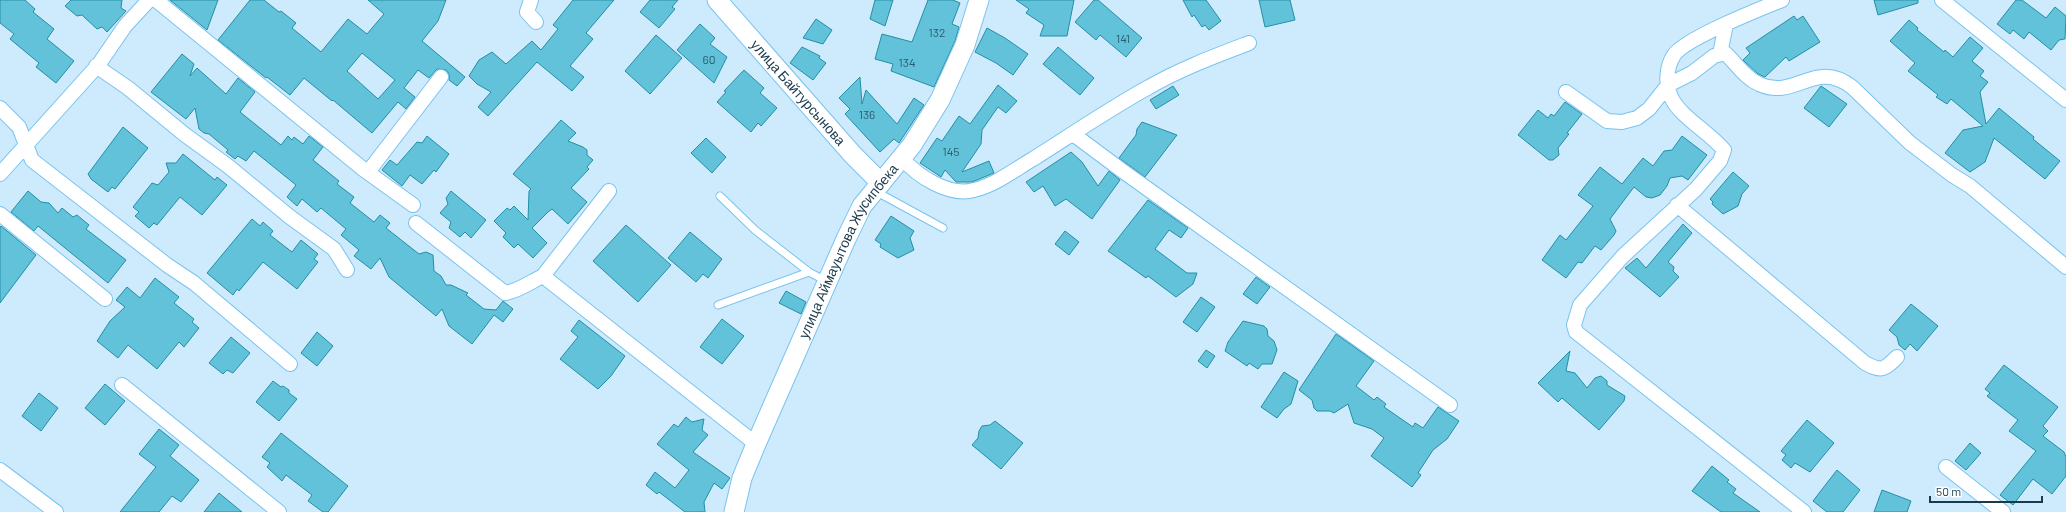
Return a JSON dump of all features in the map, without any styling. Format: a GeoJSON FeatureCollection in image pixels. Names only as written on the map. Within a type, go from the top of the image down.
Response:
{"type":"FeatureCollection","features":[{"type":"Feature","properties":{"kind":"street"},"geometry":{"type":"LineString","coordinates":[[0,174],[96,66],[125,26],[148,0]]}},
{"type":"Feature","properties":{"kind":"street"},"geometry":{"type":"LineString","coordinates":[[156,0],[368,172],[413,205]]}},
{"type":"Feature","properties":{"kind":"street"},"geometry":{"type":"LineString","coordinates":[[531,0],[527,12],[536,22]]}},
{"type":"Feature","properties":{"kind":"street","name":"улица Байтурсынова"},"geometry":{"type":"LineString","coordinates":[[717,0],[853,155],[877,186]]}},
{"type":"Feature","properties":{"kind":"street","name":"улица Аймауытова Жусипбека"},"geometry":{"type":"LineString","coordinates":[[734,512],[742,478],[826,281],[862,206],[877,186],[902,158],[925,126],[957,66],[979,0]]}},
{"type":"Feature","properties":{"kind":"street"},"geometry":{"type":"LineString","coordinates":[[1782,0],[1726,24],[1674,54],[1668,68],[1668,85],[1672,99],[1679,109],[1717,141],[1724,150],[1720,161],[1696,189],[1623,256],[1580,305],[1574,325],[1576,332],[1804,512]]}},
{"type":"Feature","properties":{"kind":"street"},"geometry":{"type":"LineString","coordinates":[[1942,0],[2066,100]]}},
{"type":"Feature","properties":{"kind":"street"},"geometry":{"type":"LineString","coordinates":[[1720,54],[1726,24]]}},
{"type":"Feature","properties":{"kind":"street"},"geometry":{"type":"LineString","coordinates":[[902,158],[910,167],[935,183],[959,192],[974,190],[1001,179],[1161,80],[1180,70],[1249,43]]}},
{"type":"Feature","properties":{"kind":"street"},"geometry":{"type":"LineString","coordinates":[[1566,92],[1607,121],[1622,122],[1637,118],[1649,109],[1668,85],[1692,73],[1714,56],[1720,54],[1725,53],[1745,74],[1758,84],[1768,87],[1783,89],[1817,77],[1832,76],[1843,80],[1910,144],[1952,175],[1970,186],[2066,267]]}},
{"type":"Feature","properties":{"kind":"street"},"geometry":{"type":"LineString","coordinates":[[96,66],[128,88],[184,134],[228,166],[290,218],[334,249],[347,270]]}},
{"type":"Feature","properties":{"kind":"street"},"geometry":{"type":"LineString","coordinates":[[368,172],[441,76]]}},
{"type":"Feature","properties":{"kind":"street"},"geometry":{"type":"LineString","coordinates":[[0,108],[19,127],[32,160],[167,265],[194,283],[290,364]]}},
{"type":"Feature","properties":{"kind":"street"},"geometry":{"type":"LineString","coordinates":[[1074,134],[1124,172],[1450,405]]}},
{"type":"Feature","properties":{"kind":"street"},"geometry":{"type":"LineString","coordinates":[[416,223],[505,294],[515,292],[531,281],[543,276],[609,191]]}},
{"type":"Feature","properties":{"kind":"street"},"geometry":{"type":"LineString","coordinates":[[1677,206],[1865,363],[1877,369],[1883,369],[1896,357]]}},
{"type":"Feature","properties":{"kind":"street"},"geometry":{"type":"LineString","coordinates":[[0,214],[105,299]]}},
{"type":"Feature","properties":{"kind":"street"},"geometry":{"type":"LineString","coordinates":[[543,276],[756,444]]}},
{"type":"Feature","properties":{"kind":"street"},"geometry":{"type":"LineString","coordinates":[[122,385],[279,512]]}},
{"type":"Feature","properties":{"kind":"street"},"geometry":{"type":"LineString","coordinates":[[1946,466],[2003,512]]}},
{"type":"Feature","properties":{"kind":"street"},"geometry":{"type":"LineString","coordinates":[[0,470],[56,512]]}},
{"type":"Feature","properties":{"kind":"lane"},"geometry":{"type":"LineString","coordinates":[[877,186],[943,228]]}},
{"type":"Feature","properties":{"kind":"lane"},"geometry":{"type":"LineString","coordinates":[[720,196],[755,230],[809,272],[826,281]]}},
{"type":"Feature","properties":{"kind":"lane"},"geometry":{"type":"LineString","coordinates":[[718,305],[809,272]]}},
{"type":"Feature","properties":{"kind":"building"},"geometry":{"type":"Polygon","coordinates":[[[0,0],[25,0],[35,9],[33,12],[54,29],[47,39],[74,61],[56,83],[36,67],[39,63],[10,39],[14,34],[0,23],[0,0]]]}},
{"type":"Feature","properties":{"kind":"building"},"geometry":{"type":"Polygon","coordinates":[[[71,0],[122,0],[121,8],[126,11],[107,32],[102,27],[97,29],[82,15],[77,16],[65,6],[71,0]]]}},
{"type":"Feature","properties":{"kind":"building"},"geometry":{"type":"Polygon","coordinates":[[[170,0],[218,0],[207,30],[170,0]]]}},
{"type":"Feature","properties":{"kind":"building"},"geometry":{"type":"Polygon","coordinates":[[[250,0],[264,0],[279,12],[281,11],[296,23],[292,28],[321,52],[348,19],[367,34],[384,14],[368,0],[446,0],[438,21],[422,41],[465,77],[457,86],[449,80],[449,74],[446,70],[437,69],[429,78],[418,70],[404,88],[415,97],[406,109],[398,102],[372,133],[304,78],[290,95],[218,40],[250,0]],[[362,53],[347,71],[378,99],[395,80],[362,53]]]}},
{"type":"Feature","properties":{"kind":"building"},"geometry":{"type":"Polygon","coordinates":[[[573,0],[614,0],[586,33],[593,39],[570,66],[584,77],[572,91],[537,62],[488,116],[478,107],[491,92],[477,84],[469,76],[479,60],[492,52],[506,64],[532,41],[541,50],[558,29],[553,25],[573,0]]]}},
{"type":"Feature","properties":{"kind":"building"},"geometry":{"type":"Polygon","coordinates":[[[650,0],[678,0],[672,7],[675,9],[659,28],[640,12],[650,0]]]}},
{"type":"Feature","properties":{"kind":"building"},"geometry":{"type":"Polygon","coordinates":[[[875,0],[893,0],[885,26],[870,19],[875,0]]]}},
{"type":"Feature","properties":{"kind":"building"},"geometry":{"type":"Polygon","coordinates":[[[928,0],[953,0],[960,3],[952,24],[959,27],[955,41],[934,87],[891,71],[893,64],[875,59],[882,34],[912,42],[928,0]]]}},
{"type":"Feature","properties":{"kind":"building"},"geometry":{"type":"Polygon","coordinates":[[[1016,0],[1074,0],[1067,36],[1040,36],[1044,25],[1026,13],[1029,9],[1016,0]]]}},
{"type":"Feature","properties":{"kind":"building"},"geometry":{"type":"Polygon","coordinates":[[[1094,0],[1098,0],[1142,38],[1126,57],[1100,35],[1096,40],[1075,22],[1094,0]]]}},
{"type":"Feature","properties":{"kind":"building"},"geometry":{"type":"Polygon","coordinates":[[[1183,0],[1206,0],[1221,21],[1209,30],[1205,25],[1202,27],[1194,15],[1192,17],[1183,0]]]}},
{"type":"Feature","properties":{"kind":"building"},"geometry":{"type":"Polygon","coordinates":[[[1259,0],[1290,0],[1295,20],[1265,27],[1259,0]]]}},
{"type":"Feature","properties":{"kind":"building"},"geometry":{"type":"Polygon","coordinates":[[[1874,0],[1918,0],[1918,3],[1878,15],[1874,0]]]}},
{"type":"Feature","properties":{"kind":"building"},"geometry":{"type":"Polygon","coordinates":[[[2016,0],[2022,0],[2046,18],[2055,7],[2066,16],[2065,39],[2059,40],[2051,50],[2029,32],[2024,39],[2013,30],[2010,34],[1997,24],[2016,0]]]}},
{"type":"Feature","properties":{"kind":"building"},"geometry":{"type":"Polygon","coordinates":[[[1794,16],[1797,20],[1803,16],[1820,42],[1789,61],[1786,57],[1765,77],[1758,74],[1743,60],[1750,53],[1746,48],[1794,16]]]}},
{"type":"Feature","properties":{"kind":"building"},"geometry":{"type":"Polygon","coordinates":[[[816,19],[832,30],[823,44],[803,38],[816,19]]]}},
{"type":"Feature","properties":{"kind":"building"},"geometry":{"type":"Polygon","coordinates":[[[1909,20],[1918,28],[1917,30],[1944,52],[1945,50],[1953,57],[1970,37],[1983,48],[1972,61],[1984,71],[1980,76],[1988,82],[1980,92],[1986,124],[1999,108],[2060,161],[2045,179],[1994,138],[1985,162],[1970,172],[1945,153],[1963,130],[1983,126],[1951,99],[1947,104],[1936,97],[1938,95],[1908,71],[1915,63],[1890,41],[1909,20]]]}},
{"type":"Feature","properties":{"kind":"building"},"geometry":{"type":"Polygon","coordinates":[[[700,24],[715,38],[710,44],[727,57],[714,83],[677,50],[700,24]]]}},
{"type":"Feature","properties":{"kind":"building"},"geometry":{"type":"Polygon","coordinates":[[[987,28],[1028,54],[1013,75],[996,63],[975,52],[987,28]]]}},
{"type":"Feature","properties":{"kind":"building"},"geometry":{"type":"Polygon","coordinates":[[[656,35],[682,58],[650,94],[625,71],[656,35]]]}},
{"type":"Feature","properties":{"kind":"building"},"geometry":{"type":"Polygon","coordinates":[[[802,47],[820,56],[819,58],[826,63],[813,80],[790,63],[802,47]]]}},
{"type":"Feature","properties":{"kind":"building"},"geometry":{"type":"Polygon","coordinates":[[[1058,47],[1094,78],[1080,95],[1043,64],[1058,47]]]}},
{"type":"Feature","properties":{"kind":"building"},"geometry":{"type":"Polygon","coordinates":[[[182,54],[194,64],[190,76],[197,68],[226,94],[238,78],[255,92],[240,112],[281,145],[288,136],[292,140],[294,137],[303,144],[309,136],[323,147],[313,160],[339,181],[337,184],[354,197],[350,203],[374,222],[380,215],[390,223],[386,228],[419,254],[426,252],[433,255],[434,271],[441,276],[446,285],[451,285],[468,293],[466,295],[484,309],[496,310],[503,301],[513,309],[503,322],[494,315],[472,344],[449,326],[442,309],[436,316],[389,277],[380,258],[371,269],[354,256],[359,250],[341,235],[346,229],[321,208],[317,212],[302,199],[297,206],[287,197],[296,185],[254,151],[246,161],[238,156],[235,159],[226,152],[228,150],[209,134],[204,133],[199,129],[195,108],[186,119],[151,92],[182,54]]]}},
{"type":"Feature","properties":{"kind":"building"},"geometry":{"type":"Polygon","coordinates":[[[744,70],[764,88],[760,93],[777,108],[761,126],[758,123],[751,132],[717,102],[726,92],[724,91],[744,70]]]}},
{"type":"Feature","properties":{"kind":"building"},"geometry":{"type":"Polygon","coordinates":[[[860,77],[862,104],[866,90],[897,124],[914,98],[924,105],[899,143],[894,139],[880,152],[845,114],[850,109],[839,98],[860,77]]]}},
{"type":"Feature","properties":{"kind":"building"},"geometry":{"type":"Polygon","coordinates":[[[998,85],[1017,101],[1006,113],[998,107],[982,130],[981,144],[962,172],[989,161],[994,173],[972,182],[956,182],[945,170],[941,177],[920,163],[937,138],[942,141],[959,116],[970,124],[998,85]]]}},
{"type":"Feature","properties":{"kind":"building"},"geometry":{"type":"Polygon","coordinates":[[[1173,86],[1179,95],[1156,109],[1150,100],[1173,86]]]}},
{"type":"Feature","properties":{"kind":"building"},"geometry":{"type":"Polygon","coordinates":[[[1821,86],[1847,104],[1829,127],[1804,108],[1821,86]]]}},
{"type":"Feature","properties":{"kind":"building"},"geometry":{"type":"Polygon","coordinates":[[[1565,102],[1582,114],[1567,133],[1569,134],[1558,148],[1559,155],[1553,160],[1549,160],[1518,135],[1538,110],[1548,118],[1551,114],[1554,116],[1565,102]]]}},
{"type":"Feature","properties":{"kind":"building"},"geometry":{"type":"Polygon","coordinates":[[[561,120],[576,133],[568,141],[587,150],[587,155],[593,160],[587,167],[589,169],[571,188],[587,202],[568,224],[552,209],[532,228],[547,243],[533,258],[518,244],[514,248],[503,237],[506,233],[494,221],[507,208],[510,210],[514,206],[528,220],[529,191],[531,189],[513,174],[561,120]]]}},
{"type":"Feature","properties":{"kind":"building"},"geometry":{"type":"Polygon","coordinates":[[[1142,122],[1177,135],[1145,177],[1119,158],[1136,135],[1137,129],[1142,122]]]}},
{"type":"Feature","properties":{"kind":"building"},"geometry":{"type":"Polygon","coordinates":[[[123,127],[148,148],[115,189],[112,187],[108,192],[91,179],[88,174],[123,127]]]}},
{"type":"Feature","properties":{"kind":"building"},"geometry":{"type":"Polygon","coordinates":[[[427,136],[449,154],[436,172],[434,170],[422,184],[410,175],[402,186],[382,170],[390,160],[397,165],[417,142],[422,143],[427,136]]]}},
{"type":"Feature","properties":{"kind":"building"},"geometry":{"type":"Polygon","coordinates":[[[1682,136],[1707,155],[1688,180],[1682,176],[1670,178],[1667,186],[1660,195],[1652,198],[1646,197],[1634,187],[1610,219],[1616,231],[1614,235],[1601,250],[1595,246],[1582,263],[1578,262],[1566,278],[1542,260],[1560,235],[1566,240],[1593,206],[1578,195],[1600,167],[1622,184],[1643,158],[1653,166],[1664,151],[1672,150],[1682,136]]]}},
{"type":"Feature","properties":{"kind":"building"},"geometry":{"type":"Polygon","coordinates":[[[706,138],[726,157],[712,173],[691,153],[706,138]]]}},
{"type":"Feature","properties":{"kind":"building"},"geometry":{"type":"Polygon","coordinates":[[[1071,152],[1082,162],[1098,186],[1109,171],[1120,180],[1092,219],[1066,199],[1055,206],[1043,186],[1034,192],[1026,182],[1071,152]]]}},
{"type":"Feature","properties":{"kind":"building"},"geometry":{"type":"Polygon","coordinates":[[[183,154],[215,180],[217,177],[227,185],[202,215],[180,197],[157,225],[154,223],[149,228],[135,216],[139,212],[133,207],[152,183],[158,185],[169,172],[166,163],[176,163],[183,154]]]}},
{"type":"Feature","properties":{"kind":"building"},"geometry":{"type":"Polygon","coordinates":[[[1733,172],[1749,186],[1742,194],[1738,206],[1723,214],[1712,204],[1713,202],[1710,199],[1733,172]]]}},
{"type":"Feature","properties":{"kind":"building"},"geometry":{"type":"Polygon","coordinates":[[[28,191],[41,202],[49,203],[58,213],[62,208],[73,217],[77,215],[89,225],[86,229],[126,260],[108,283],[38,226],[34,231],[11,212],[28,191]]]}},
{"type":"Feature","properties":{"kind":"building"},"geometry":{"type":"Polygon","coordinates":[[[451,191],[486,220],[471,238],[465,232],[460,237],[449,228],[451,222],[440,213],[448,204],[446,198],[451,191]]]}},
{"type":"Feature","properties":{"kind":"building"},"geometry":{"type":"Polygon","coordinates":[[[1148,200],[1188,228],[1181,238],[1169,230],[1155,249],[1187,273],[1197,273],[1193,284],[1176,297],[1148,276],[1146,278],[1108,251],[1148,200]]]}},
{"type":"Feature","properties":{"kind":"building"},"geometry":{"type":"Polygon","coordinates":[[[891,216],[914,231],[910,238],[914,250],[898,258],[880,247],[881,244],[875,240],[891,216]]]}},
{"type":"Feature","properties":{"kind":"building"},"geometry":{"type":"Polygon","coordinates":[[[252,219],[260,226],[263,222],[273,231],[270,235],[292,252],[301,240],[318,254],[314,259],[318,262],[297,289],[263,262],[239,291],[237,289],[233,295],[207,273],[252,219]]]}},
{"type":"Feature","properties":{"kind":"building"},"geometry":{"type":"Polygon","coordinates":[[[1683,224],[1692,233],[1668,262],[1674,267],[1673,271],[1679,277],[1660,297],[1625,268],[1637,258],[1646,268],[1683,224]]]}},
{"type":"Feature","properties":{"kind":"building"},"geometry":{"type":"Polygon","coordinates":[[[626,225],[671,265],[638,302],[593,261],[626,225]]]}},
{"type":"Feature","properties":{"kind":"building"},"geometry":{"type":"Polygon","coordinates":[[[1,226],[36,255],[0,303],[0,227],[1,226]]]}},
{"type":"Feature","properties":{"kind":"building"},"geometry":{"type":"Polygon","coordinates":[[[1065,231],[1079,242],[1069,255],[1055,244],[1065,231]]]}},
{"type":"Feature","properties":{"kind":"building"},"geometry":{"type":"Polygon","coordinates":[[[690,232],[722,259],[708,278],[703,274],[696,282],[668,258],[690,232]]]}},
{"type":"Feature","properties":{"kind":"building"},"geometry":{"type":"Polygon","coordinates":[[[1256,277],[1270,287],[1257,304],[1243,294],[1256,277]]]}},
{"type":"Feature","properties":{"kind":"building"},"geometry":{"type":"Polygon","coordinates":[[[155,278],[179,297],[174,303],[194,319],[192,322],[199,328],[184,347],[179,342],[157,369],[128,345],[118,358],[97,341],[110,321],[125,307],[116,300],[127,287],[140,298],[155,278]]]}},
{"type":"Feature","properties":{"kind":"building"},"geometry":{"type":"Polygon","coordinates":[[[786,291],[806,302],[801,314],[779,303],[786,291]]]}},
{"type":"Feature","properties":{"kind":"building"},"geometry":{"type":"Polygon","coordinates":[[[1201,297],[1215,307],[1197,332],[1183,322],[1201,297]]]}},
{"type":"Feature","properties":{"kind":"building"},"geometry":{"type":"Polygon","coordinates":[[[1911,304],[1938,326],[1917,351],[1910,344],[1905,350],[1899,345],[1897,337],[1889,330],[1911,304]]]}},
{"type":"Feature","properties":{"kind":"building"},"geometry":{"type":"Polygon","coordinates":[[[722,319],[744,336],[722,364],[700,347],[722,319]]]}},
{"type":"Feature","properties":{"kind":"building"},"geometry":{"type":"Polygon","coordinates":[[[579,320],[625,356],[611,376],[598,389],[560,359],[578,337],[571,331],[579,320]]]}},
{"type":"Feature","properties":{"kind":"building"},"geometry":{"type":"Polygon","coordinates":[[[1243,321],[1264,326],[1267,329],[1268,336],[1274,341],[1277,350],[1272,364],[1262,364],[1258,369],[1249,363],[1247,366],[1225,351],[1228,342],[1243,321]]]}},
{"type":"Feature","properties":{"kind":"building"},"geometry":{"type":"Polygon","coordinates":[[[317,332],[333,346],[317,366],[301,353],[317,332]]]}},
{"type":"Feature","properties":{"kind":"building"},"geometry":{"type":"Polygon","coordinates":[[[1336,334],[1374,361],[1356,386],[1374,400],[1377,397],[1386,404],[1384,407],[1413,427],[1415,423],[1423,428],[1438,407],[1459,421],[1447,439],[1433,450],[1418,473],[1421,475],[1412,487],[1371,456],[1384,438],[1372,429],[1354,423],[1348,404],[1334,413],[1330,411],[1317,411],[1314,408],[1312,400],[1299,390],[1336,334]]]}},
{"type":"Feature","properties":{"kind":"building"},"geometry":{"type":"Polygon","coordinates":[[[231,337],[250,353],[233,373],[227,370],[223,374],[209,363],[231,337]]]}},
{"type":"Feature","properties":{"kind":"building"},"geometry":{"type":"Polygon","coordinates":[[[1206,350],[1215,356],[1207,368],[1198,361],[1206,350]]]}},
{"type":"Feature","properties":{"kind":"building"},"geometry":{"type":"Polygon","coordinates":[[[1570,351],[1566,371],[1575,373],[1587,388],[1595,378],[1601,376],[1607,381],[1607,385],[1625,396],[1624,401],[1599,430],[1562,398],[1558,402],[1538,383],[1570,351]]]}},
{"type":"Feature","properties":{"kind":"building"},"geometry":{"type":"Polygon","coordinates":[[[2004,365],[2058,407],[2043,426],[2048,431],[2043,436],[2064,452],[2066,457],[2066,476],[2052,494],[2033,479],[2013,505],[2000,495],[2036,451],[2009,431],[2018,420],[1987,396],[1990,393],[1985,389],[2004,365]]]}},
{"type":"Feature","properties":{"kind":"building"},"geometry":{"type":"Polygon","coordinates":[[[1284,372],[1298,381],[1291,404],[1284,409],[1277,418],[1261,407],[1284,372]]]}},
{"type":"Feature","properties":{"kind":"building"},"geometry":{"type":"Polygon","coordinates":[[[273,381],[281,387],[283,386],[289,390],[289,393],[297,399],[279,421],[256,402],[273,381]]]}},
{"type":"Feature","properties":{"kind":"building"},"geometry":{"type":"Polygon","coordinates":[[[105,384],[125,401],[105,425],[85,408],[105,384]]]}},
{"type":"Feature","properties":{"kind":"building"},"geometry":{"type":"Polygon","coordinates":[[[39,393],[58,408],[41,431],[22,416],[39,393]]]}},
{"type":"Feature","properties":{"kind":"building"},"geometry":{"type":"Polygon","coordinates":[[[686,417],[692,422],[704,419],[702,430],[708,435],[693,452],[730,478],[722,489],[714,483],[704,502],[705,512],[685,512],[659,492],[657,494],[646,485],[655,472],[675,488],[689,470],[657,444],[674,424],[678,427],[686,417]]]}},
{"type":"Feature","properties":{"kind":"building"},"geometry":{"type":"Polygon","coordinates":[[[1807,420],[1834,443],[1810,472],[1795,463],[1791,468],[1782,460],[1786,455],[1781,451],[1807,420]]]}},
{"type":"Feature","properties":{"kind":"building"},"geometry":{"type":"Polygon","coordinates":[[[995,421],[1023,443],[1001,469],[972,445],[978,438],[979,431],[982,426],[990,425],[995,421]]]}},
{"type":"Feature","properties":{"kind":"building"},"geometry":{"type":"Polygon","coordinates":[[[159,429],[179,445],[170,456],[199,480],[181,502],[172,496],[159,512],[120,512],[156,467],[139,454],[159,429]]]}},
{"type":"Feature","properties":{"kind":"building"},"geometry":{"type":"Polygon","coordinates":[[[281,433],[348,486],[328,512],[323,512],[308,501],[312,495],[286,475],[282,481],[267,467],[270,463],[262,457],[281,433]]]}},
{"type":"Feature","properties":{"kind":"building"},"geometry":{"type":"Polygon","coordinates":[[[1970,443],[1981,453],[1966,470],[1955,461],[1970,443]]]}},
{"type":"Feature","properties":{"kind":"building"},"geometry":{"type":"Polygon","coordinates":[[[1712,466],[1729,480],[1727,482],[1736,489],[1733,493],[1760,512],[1721,512],[1692,491],[1712,466]]]}},
{"type":"Feature","properties":{"kind":"building"},"geometry":{"type":"Polygon","coordinates":[[[1837,470],[1860,490],[1843,512],[1827,512],[1813,501],[1837,470]]]}},
{"type":"Feature","properties":{"kind":"building"},"geometry":{"type":"Polygon","coordinates":[[[1882,490],[1911,501],[1907,512],[1874,512],[1882,490]]]}},
{"type":"Feature","properties":{"kind":"building"},"geometry":{"type":"Polygon","coordinates":[[[219,493],[242,512],[204,512],[219,493]]]}}]}
